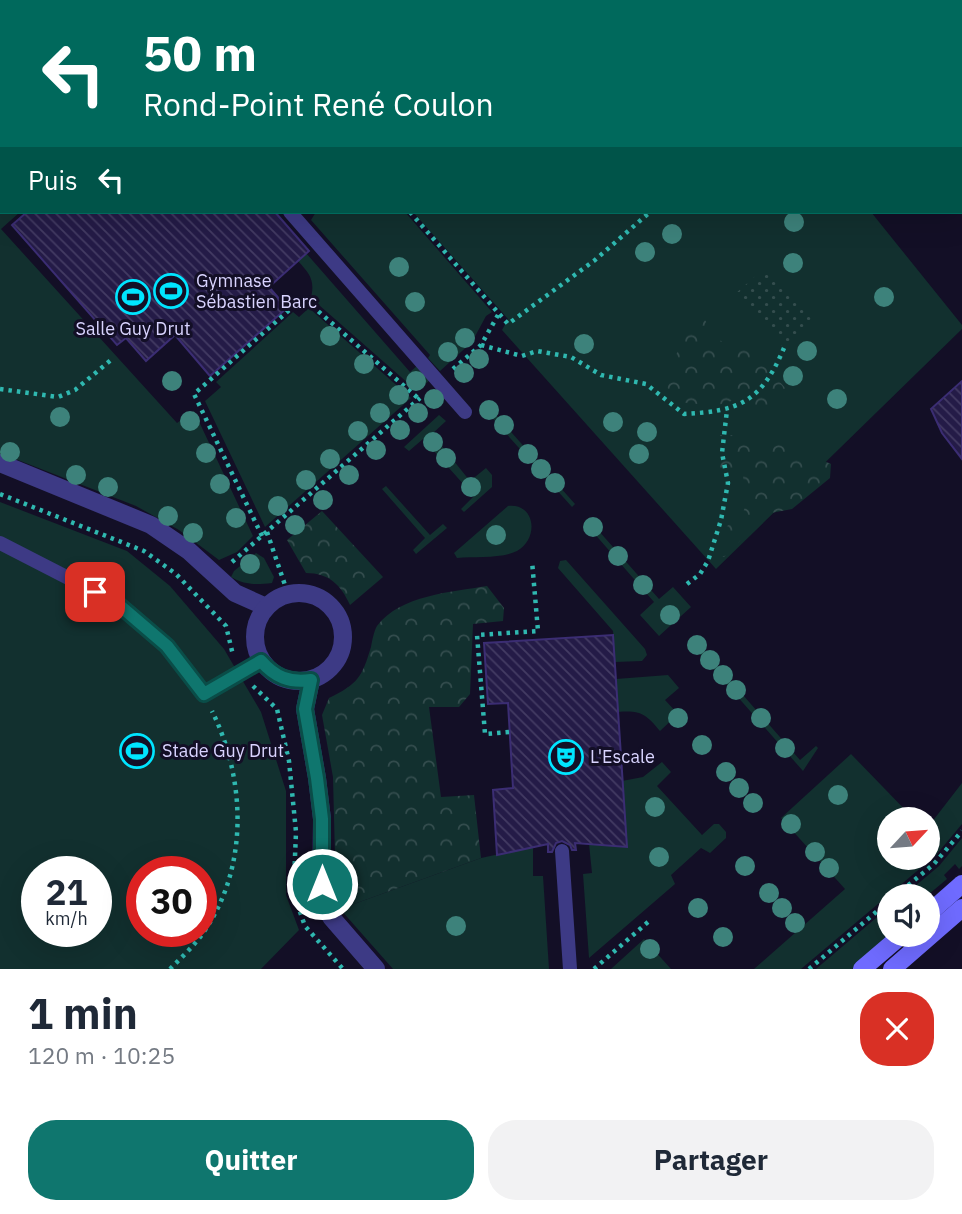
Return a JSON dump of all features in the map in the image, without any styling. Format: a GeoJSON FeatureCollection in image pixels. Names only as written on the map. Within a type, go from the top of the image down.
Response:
{"type":"FeatureCollection","features":[{"type":"Feature","properties":{"kind":"street"},"geometry":{"type":"LineString","coordinates":[[0,463],[151,525],[189,551],[235,593],[266,607]]}},
{"type":"Feature","properties":{"kind":"street"},"geometry":{"type":"LineString","coordinates":[[303,593],[318,597],[331,606],[340,619],[342,649],[335,663],[324,674],[311,680],[297,682],[270,671],[261,661],[255,647],[254,633],[258,619],[266,607],[288,594],[303,593]]}},
{"type":"Feature","properties":{"kind":"street"},"geometry":{"type":"LineString","coordinates":[[311,680],[305,709],[322,819],[321,896],[331,917],[376,969]]}},
{"type":"Feature","properties":{"kind":"street"},"geometry":{"type":"LineString","coordinates":[[940,903],[962,884]]}},
{"type":"Feature","properties":{"kind":"street"},"geometry":{"type":"LineString","coordinates":[[892,969],[962,908]]}},
{"type":"Feature","properties":{"kind":"street"},"geometry":{"type":"LineString","coordinates":[[862,969],[888,947]]}},
{"type":"Feature","properties":{"kind":"lane"},"geometry":{"type":"LineString","coordinates":[[292,214],[465,412]]}},
{"type":"Feature","properties":{"kind":"lane"},"geometry":{"type":"LineString","coordinates":[[0,543],[118,604],[167,646],[204,694],[261,661]]}},
{"type":"Feature","properties":{"kind":"lane"},"geometry":{"type":"LineString","coordinates":[[562,851],[570,969]]}},
{"type":"Feature","properties":{"kind":"path"},"geometry":{"type":"LineString","coordinates":[[412,214],[508,324],[595,260],[648,214]]}},
{"type":"Feature","properties":{"kind":"path"},"geometry":{"type":"LineString","coordinates":[[262,536],[194,394],[303,298],[419,399]]}},
{"type":"Feature","properties":{"kind":"path"},"geometry":{"type":"LineString","coordinates":[[215,576],[481,345],[498,315]]}},
{"type":"Feature","properties":{"kind":"path"},"geometry":{"type":"LineString","coordinates":[[481,345],[522,356],[537,351],[571,357],[601,375],[646,384],[684,414],[727,410],[747,400],[764,387],[784,348]]}},
{"type":"Feature","properties":{"kind":"path"},"geometry":{"type":"LineString","coordinates":[[0,389],[58,397],[75,390],[111,360]]}},
{"type":"Feature","properties":{"kind":"path"},"geometry":{"type":"LineString","coordinates":[[687,584],[700,574],[708,561],[721,520],[729,483],[722,453],[727,410]]}},
{"type":"Feature","properties":{"kind":"path"},"geometry":{"type":"LineString","coordinates":[[267,532],[288,594]]}},
{"type":"Feature","properties":{"kind":"path"},"geometry":{"type":"LineString","coordinates":[[509,732],[485,734],[477,635],[538,631],[532,561]]}},
{"type":"Feature","properties":{"kind":"path"},"geometry":{"type":"LineString","coordinates":[[170,969],[203,934],[225,890],[238,841],[237,789],[224,734],[204,694]]}},
{"type":"Feature","properties":{"kind":"path"},"geometry":{"type":"LineString","coordinates":[[910,884],[934,864],[962,831]]}},
{"type":"Feature","properties":{"kind":"path"},"geometry":{"type":"LineString","coordinates":[[809,969],[877,911]]}},
{"type":"Feature","properties":{"kind":"path"},"geometry":{"type":"LineString","coordinates":[[594,969],[648,922]]}},
{"type":"Feature","properties":{"kind":"green space"},"geometry":{"type":"Polygon","coordinates":[[[0,214],[18,214],[1,229],[177,423],[194,411],[253,536],[237,552],[219,560],[179,530],[136,506],[0,453],[0,214]]]}},
{"type":"Feature","properties":{"kind":"green space"},"geometry":{"type":"Polygon","coordinates":[[[315,214],[407,214],[492,312],[486,316],[472,342],[440,371],[428,358],[430,355],[311,220],[315,214]]]}},
{"type":"Feature","properties":{"kind":"green space"},"geometry":{"type":"Polygon","coordinates":[[[415,214],[873,214],[962,325],[962,329],[716,569],[502,330],[508,319],[415,214]]]}},
{"type":"Feature","properties":{"kind":"green space"},"geometry":{"type":"Polygon","coordinates":[[[306,253],[410,372],[417,366],[430,380],[417,391],[311,298],[310,278],[298,261],[306,253]]]}},
{"type":"Feature","properties":{"kind":"green space"},"geometry":{"type":"Polygon","coordinates":[[[767,266],[814,320],[784,348],[735,294],[767,266]]]}},
{"type":"Feature","properties":{"kind":"green space"},"geometry":{"type":"Polygon","coordinates":[[[309,308],[411,398],[265,527],[205,401],[221,387],[216,382],[293,312],[299,317],[309,308]]]}},
{"type":"Feature","properties":{"kind":"green space"},"geometry":{"type":"Polygon","coordinates":[[[691,319],[705,320],[717,340],[750,347],[786,389],[762,418],[744,397],[715,406],[679,402],[664,384],[691,319]]]}},
{"type":"Feature","properties":{"kind":"green space"},"geometry":{"type":"Polygon","coordinates":[[[489,407],[575,504],[572,507],[485,410],[489,407]]]}},
{"type":"Feature","properties":{"kind":"green space"},"geometry":{"type":"Polygon","coordinates":[[[439,415],[446,421],[432,434],[470,481],[486,468],[492,475],[492,487],[464,512],[461,509],[474,496],[423,439],[409,451],[404,447],[439,415]]]}},
{"type":"Feature","properties":{"kind":"green space"},"geometry":{"type":"Polygon","coordinates":[[[715,435],[748,436],[788,445],[831,464],[830,478],[792,509],[766,514],[724,557],[715,556],[727,526],[740,517],[746,500],[743,476],[718,473],[715,435]]]}},
{"type":"Feature","properties":{"kind":"green space"},"geometry":{"type":"Polygon","coordinates":[[[386,486],[430,535],[443,524],[447,528],[416,554],[413,550],[425,538],[382,489],[386,486]]]}},
{"type":"Feature","properties":{"kind":"green space","name":"Stade Guy Drut"},"geometry":{"type":"Polygon","coordinates":[[[0,502],[127,551],[170,586],[224,649],[261,712],[286,791],[286,895],[299,930],[261,969],[0,969],[0,502]]]}},
{"type":"Feature","properties":{"kind":"green space"},"geometry":{"type":"Polygon","coordinates":[[[508,506],[524,510],[529,516],[531,531],[524,545],[517,551],[503,555],[457,558],[454,553],[508,506]]]}},
{"type":"Feature","properties":{"kind":"green space"},"geometry":{"type":"Polygon","coordinates":[[[322,511],[383,577],[350,605],[343,592],[328,578],[306,573],[287,540],[322,511]]]}},
{"type":"Feature","properties":{"kind":"green space"},"geometry":{"type":"Polygon","coordinates":[[[590,521],[659,599],[673,587],[691,607],[659,636],[640,615],[654,602],[586,524],[590,521]]]}},
{"type":"Feature","properties":{"kind":"green space"},"geometry":{"type":"Polygon","coordinates":[[[256,553],[264,558],[274,577],[272,583],[251,584],[231,577],[234,571],[256,553]]]}},
{"type":"Feature","properties":{"kind":"green space"},"geometry":{"type":"Polygon","coordinates":[[[566,560],[645,649],[647,655],[642,661],[615,662],[613,631],[558,568],[560,561],[566,560]]]}},
{"type":"Feature","properties":{"kind":"green space"},"geometry":{"type":"Polygon","coordinates":[[[487,586],[504,608],[503,621],[473,624],[470,694],[459,707],[429,707],[441,797],[474,795],[481,858],[340,909],[336,895],[333,777],[322,715],[329,698],[353,684],[358,678],[368,657],[376,628],[387,616],[413,601],[487,586]]]}},
{"type":"Feature","properties":{"kind":"green space"},"geometry":{"type":"Polygon","coordinates":[[[694,639],[800,760],[816,746],[818,748],[803,771],[690,643],[694,639]]]}},
{"type":"Feature","properties":{"kind":"green space"},"geometry":{"type":"Polygon","coordinates":[[[668,675],[679,688],[665,700],[678,714],[660,731],[642,714],[618,712],[616,679],[668,675]]]}},
{"type":"Feature","properties":{"kind":"green space"},"geometry":{"type":"Polygon","coordinates":[[[851,754],[902,807],[877,807],[877,870],[918,870],[902,884],[877,884],[877,905],[801,969],[754,969],[845,889],[781,818],[851,754]]]}},
{"type":"Feature","properties":{"kind":"green space"},"geometry":{"type":"Polygon","coordinates":[[[662,762],[671,772],[657,786],[702,835],[714,824],[719,824],[726,832],[726,838],[710,853],[701,848],[671,875],[675,884],[589,958],[583,874],[592,873],[589,844],[622,781],[643,777],[662,762]]]}},
{"type":"Feature","properties":{"kind":"green space"},"geometry":{"type":"Polygon","coordinates":[[[962,783],[962,824],[940,850],[940,811],[962,783]]]}},
{"type":"Feature","properties":{"kind":"green space"},"geometry":{"type":"Polygon","coordinates":[[[962,838],[962,866],[959,869],[955,864],[944,875],[947,879],[940,885],[918,884],[934,870],[940,870],[940,865],[962,838]]]}},
{"type":"Feature","properties":{"kind":"green space"},"geometry":{"type":"Polygon","coordinates":[[[533,847],[533,876],[543,876],[549,969],[393,969],[340,909],[481,858],[533,847]]]}},
{"type":"Feature","properties":{"kind":"green space"},"geometry":{"type":"Polygon","coordinates":[[[877,917],[878,947],[852,969],[816,969],[877,917]]]}},
{"type":"Feature","properties":{"kind":"green space"},"geometry":{"type":"Polygon","coordinates":[[[644,939],[671,969],[611,969],[644,939]]]}},
{"type":"Feature","properties":{"kind":"building","name":"Gymnase Sébastien Barc"},"geometry":{"type":"Polygon","coordinates":[[[25,214],[277,214],[309,251],[269,287],[287,308],[210,376],[175,335],[146,361],[126,338],[117,345],[12,225],[25,214]]]}},
{"type":"Feature","properties":{"kind":"building"},"geometry":{"type":"Polygon","coordinates":[[[962,381],[962,459],[942,433],[931,409],[962,381]]]}},
{"type":"Feature","properties":{"kind":"building","name":"L'Escale"},"geometry":{"type":"Polygon","coordinates":[[[613,635],[627,847],[575,843],[576,850],[572,850],[570,845],[562,841],[556,843],[552,852],[548,852],[548,844],[497,855],[493,790],[513,788],[508,703],[488,704],[484,643],[613,635]]]}},
{"type":"Feature","properties":{"kind":"place","name":"Gymnase Sébastien Barc"},"geometry":{"type":"Point","coordinates":[171,291]}},
{"type":"Feature","properties":{"kind":"place","name":"Salle Guy Drut"},"geometry":{"type":"Point","coordinates":[133,297]}},
{"type":"Feature","properties":{"kind":"place","name":"Stade Guy Drut"},"geometry":{"type":"Point","coordinates":[137,751]}},
{"type":"Feature","properties":{"kind":"place","name":"L'Escale"},"geometry":{"type":"Point","coordinates":[566,757]}},
{"type":"Feature","properties":{"kind":"route"},"geometry":{"type":"LineString","coordinates":[[95,592],[118,604],[167,646],[204,694],[261,661],[270,671],[283,678],[297,682],[311,680],[305,709],[322,819],[322,884]]}}]}
